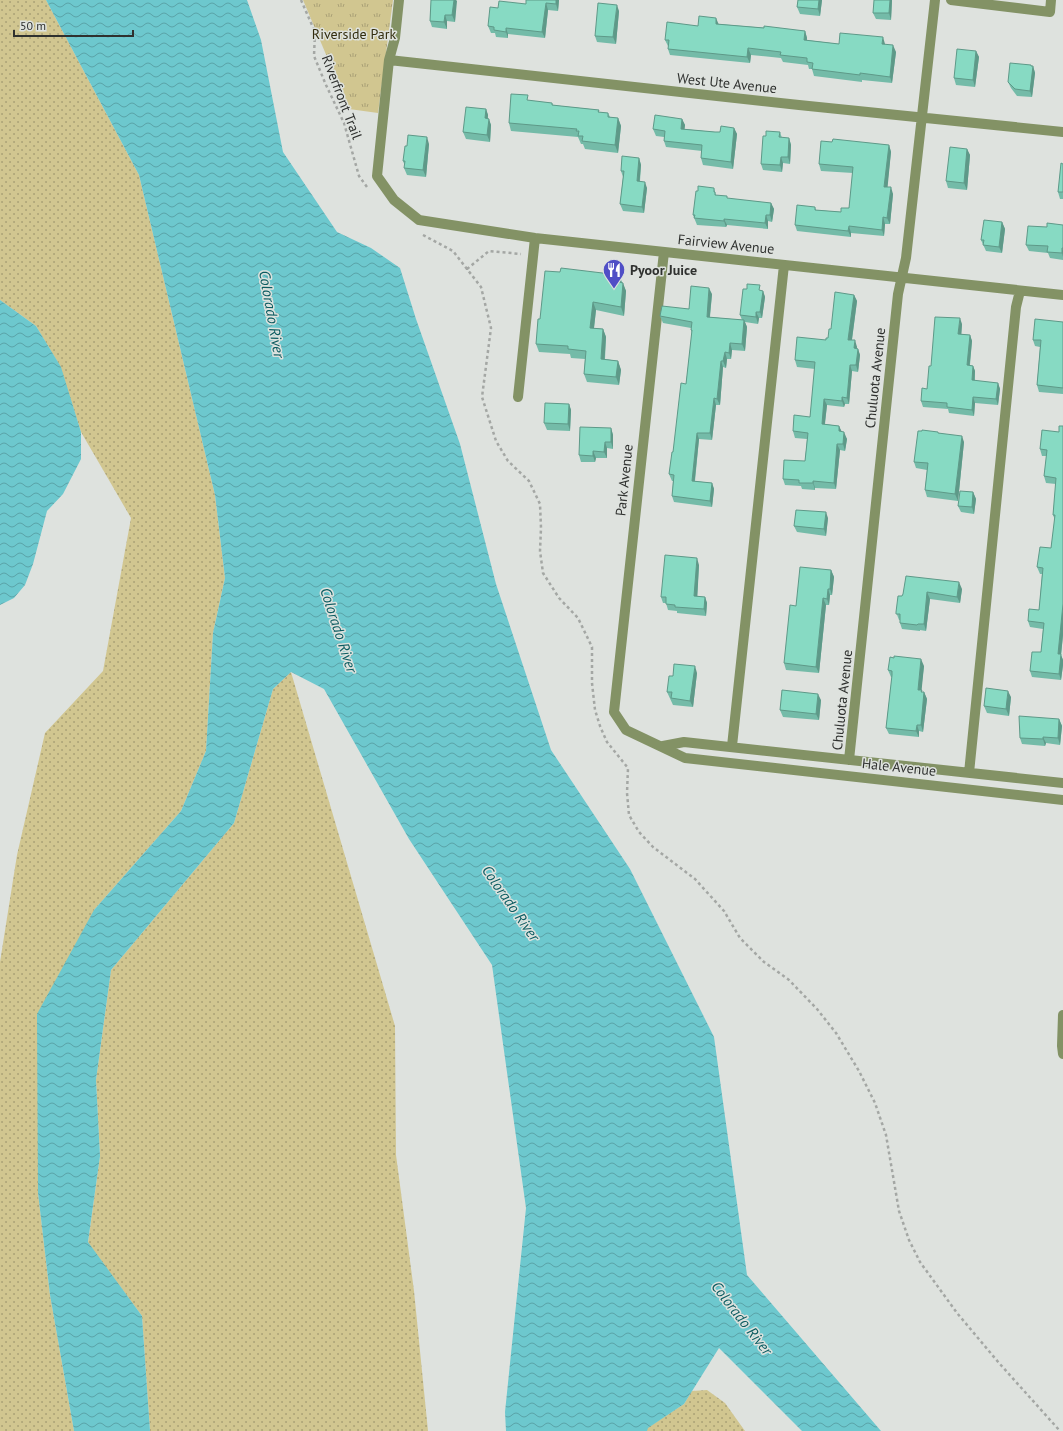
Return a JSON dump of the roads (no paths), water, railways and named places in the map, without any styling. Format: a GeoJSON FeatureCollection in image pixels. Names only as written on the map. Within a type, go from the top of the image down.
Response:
{"type":"FeatureCollection","features":[{"type":"Feature","properties":{"kind":"street","name":"Fairview Avenue"},"geometry":{"type":"LineString","coordinates":[[399,0],[394,38],[389,60],[376,176],[394,200],[419,220],[535,238],[1063,295]]}},
{"type":"Feature","properties":{"kind":"street","name":"Chuluota Avenue"},"geometry":{"type":"LineString","coordinates":[[849,760],[898,294],[906,258],[935,0]]}},
{"type":"Feature","properties":{"kind":"street"},"geometry":{"type":"LineString","coordinates":[[952,0],[1050,12],[1051,0]]}},
{"type":"Feature","properties":{"kind":"street","name":"West Ute Avenue"},"geometry":{"type":"LineString","coordinates":[[389,60],[1063,132]]}},
{"type":"Feature","properties":{"kind":"street"},"geometry":{"type":"LineString","coordinates":[[518,397],[535,238]]}},
{"type":"Feature","properties":{"kind":"street","name":"Park Avenue"},"geometry":{"type":"LineString","coordinates":[[614,712],[664,252]]}},
{"type":"Feature","properties":{"kind":"street"},"geometry":{"type":"LineString","coordinates":[[732,746],[784,265]]}},
{"type":"Feature","properties":{"kind":"street"},"geometry":{"type":"LineString","coordinates":[[969,773],[1016,307],[1020,290]]}},
{"type":"Feature","properties":{"kind":"street","name":"Hale Avenue"},"geometry":{"type":"LineString","coordinates":[[614,712],[626,730],[663,746],[685,758],[1063,800]]}},
{"type":"Feature","properties":{"kind":"street","name":"Hale Avenue"},"geometry":{"type":"LineString","coordinates":[[663,746],[684,742],[732,746],[1063,783]]}},
{"type":"Feature","properties":{"kind":"street"},"geometry":{"type":"LineString","coordinates":[[1063,1015],[1063,1054]]}},
{"type":"Feature","properties":{"kind":"water","name":"Colorado River"},"geometry":{"type":"Polygon","coordinates":[[[46,0],[247,0],[261,40],[283,152],[337,232],[371,248],[400,268],[416,319],[460,444],[496,584],[551,750],[630,869],[714,1037],[747,1275],[881,1431],[802,1431],[719,1348],[684,1404],[648,1428],[647,1431],[506,1431],[505,1412],[526,1208],[492,965],[409,839],[324,689],[291,672],[273,689],[234,823],[111,970],[96,1080],[100,1156],[88,1242],[142,1316],[150,1431],[74,1431],[50,1295],[38,1193],[37,1014],[94,910],[181,811],[206,751],[213,633],[225,578],[215,495],[139,175],[46,0]]]}},
{"type":"Feature","properties":{"kind":"water"},"geometry":{"type":"Polygon","coordinates":[[[0,300],[36,326],[61,367],[81,432],[81,459],[63,494],[47,511],[33,564],[25,585],[14,598],[0,605],[0,300]]]}},
{"type":"Feature","properties":{"kind":"place","name":"Pyoor Juice"},"geometry":{"type":"Point","coordinates":[614,290]}},
{"type":"Feature","properties":{"kind":"park label","name":"Riverside Park"},"geometry":{"type":"Point","coordinates":[354,34]}}]}
